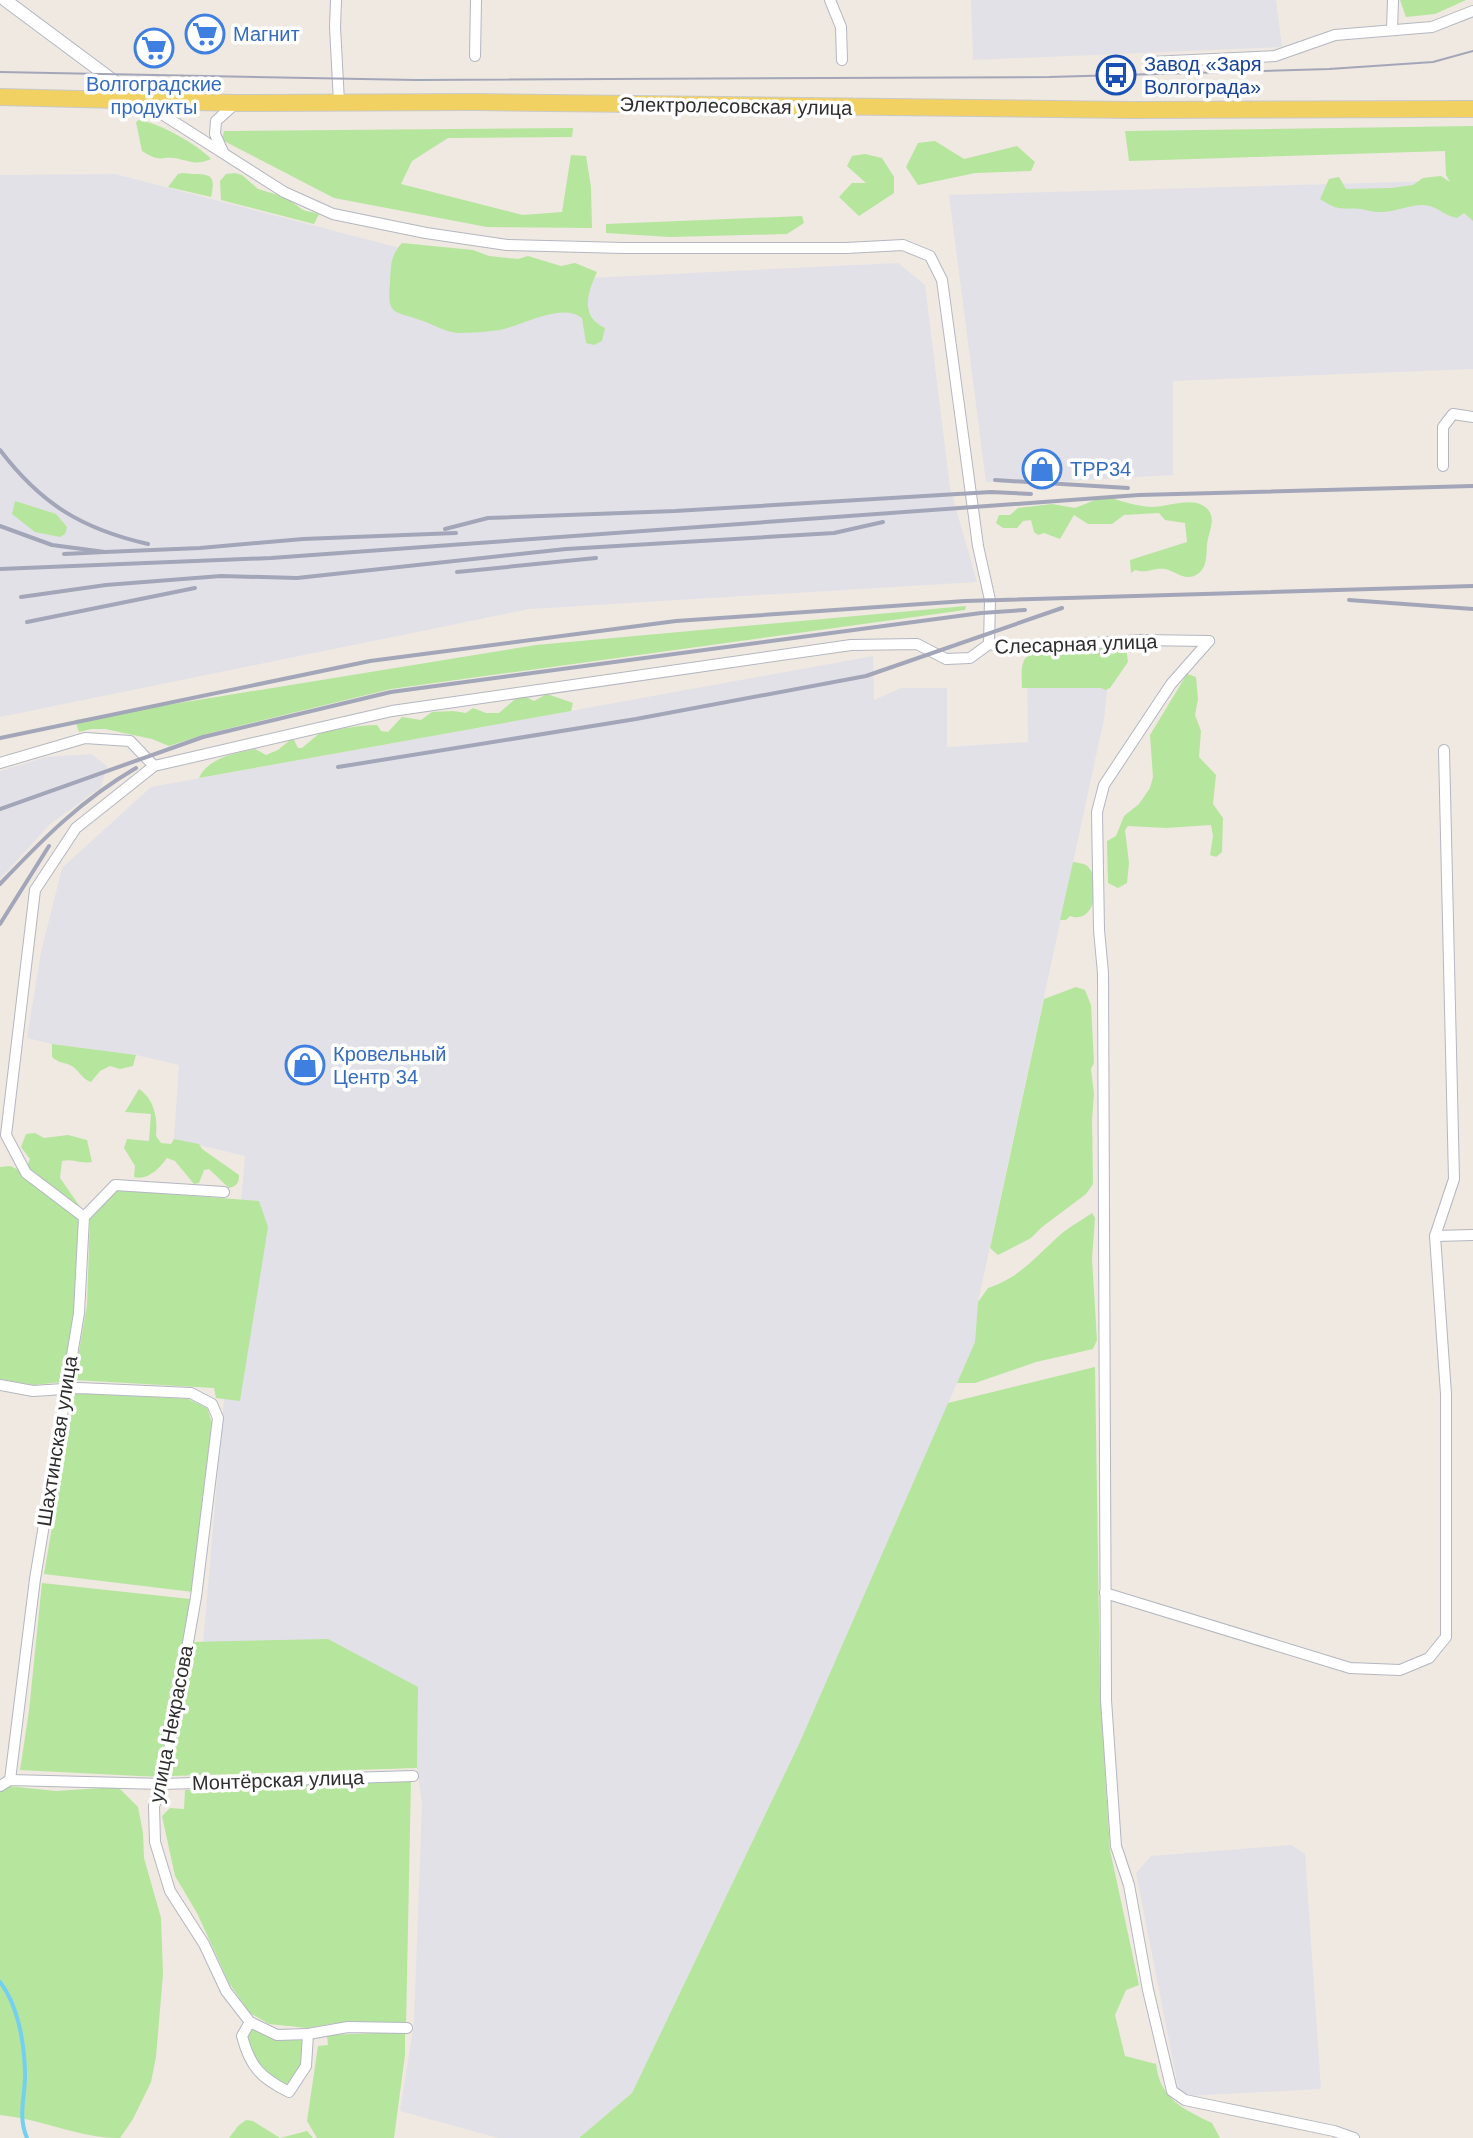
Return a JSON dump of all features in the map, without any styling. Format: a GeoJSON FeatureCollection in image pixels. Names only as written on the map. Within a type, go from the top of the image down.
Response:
{"type":"FeatureCollection","features":[{"type":"Feature","properties":{"kind":"main road","name":"Электролесовская улица"},"geometry":{"type":"LineString","coordinates":[[0,97],[236,103],[1131,110],[1473,109]]}},
{"type":"Feature","properties":{"kind":"street"},"geometry":{"type":"LineString","coordinates":[[5,0],[138,99],[284,192],[333,214],[507,245],[634,248],[903,245],[930,256],[942,280],[978,546],[990,600],[989,644]]}},
{"type":"Feature","properties":{"kind":"street"},"geometry":{"type":"LineString","coordinates":[[336,0],[339,102]]}},
{"type":"Feature","properties":{"kind":"street"},"geometry":{"type":"LineString","coordinates":[[475,56],[476,0]]}},
{"type":"Feature","properties":{"kind":"street"},"geometry":{"type":"LineString","coordinates":[[830,0],[841,27],[842,60]]}},
{"type":"Feature","properties":{"kind":"street"},"geometry":{"type":"LineString","coordinates":[[1392,30],[1393,0]]}},
{"type":"Feature","properties":{"kind":"street"},"geometry":{"type":"LineString","coordinates":[[1150,62],[1275,56],[1335,35],[1432,27],[1473,11]]}},
{"type":"Feature","properties":{"kind":"street"},"geometry":{"type":"LineString","coordinates":[[224,154],[215,134],[216,121],[236,103]]}},
{"type":"Feature","properties":{"kind":"street"},"geometry":{"type":"LineString","coordinates":[[1443,466],[1443,427],[1453,414],[1473,417]]}},
{"type":"Feature","properties":{"kind":"street","name":"Слесарная улица"},"geometry":{"type":"LineString","coordinates":[[154,766],[392,711],[851,645],[917,644],[946,659],[970,658],[989,644],[1018,648],[1141,640],[1209,641],[1171,684],[1104,785],[1097,812],[1103,973],[1105,1593]]}},
{"type":"Feature","properties":{"kind":"street"},"geometry":{"type":"LineString","coordinates":[[0,763],[85,738],[130,741],[154,766],[76,828],[35,890],[6,1135],[26,1173],[84,1217],[115,1185],[224,1192]]}},
{"type":"Feature","properties":{"kind":"street"},"geometry":{"type":"LineString","coordinates":[[1354,2138],[1334,2131],[1185,2100],[1172,2091],[1148,1990],[1129,1885],[1116,1846],[1106,1700],[1105,1593],[1350,1668],[1400,1670],[1429,1658],[1446,1637],[1446,1394],[1435,1236],[1454,1179],[1444,750]]}},
{"type":"Feature","properties":{"kind":"street","name":"Шахтинская улица"},"geometry":{"type":"LineString","coordinates":[[5,1783],[79,1313],[84,1217]]}},
{"type":"Feature","properties":{"kind":"street"},"geometry":{"type":"LineString","coordinates":[[1435,1236],[1473,1235]]}},
{"type":"Feature","properties":{"kind":"street"},"geometry":{"type":"LineString","coordinates":[[0,1385],[33,1391],[65,1388]]}},
{"type":"Feature","properties":{"kind":"street","name":"улица Некрасова"},"geometry":{"type":"LineString","coordinates":[[65,1388],[191,1393],[212,1404],[218,1418],[196,1597],[163,1784],[154,1806],[155,1842],[170,1891],[204,1944],[226,1991],[250,2022]]}},
{"type":"Feature","properties":{"kind":"street","name":"Монтёрская улица"},"geometry":{"type":"LineString","coordinates":[[5,1783],[163,1784],[413,1776]]}},
{"type":"Feature","properties":{"kind":"street"},"geometry":{"type":"LineString","coordinates":[[308,2034],[306,2066],[289,2092],[267,2081],[247,2058],[242,2036],[250,2022],[277,2035],[308,2034],[348,2027],[407,2028]]}},
{"type":"Feature","properties":{"kind":"shaded area"},"geometry":{"type":"Polygon","coordinates":[[[971,0],[1276,0],[1282,47],[973,60],[971,0]]]}},
{"type":"Feature","properties":{"kind":"shaded area"},"geometry":{"type":"Polygon","coordinates":[[[115,174],[527,281],[898,263],[925,285],[950,488],[977,582],[529,609],[0,717],[0,175],[115,174]]]}},
{"type":"Feature","properties":{"kind":"shaded area"},"geometry":{"type":"Polygon","coordinates":[[[1473,180],[1473,369],[1173,381],[1173,475],[986,482],[949,195],[1473,180]]]}},
{"type":"Feature","properties":{"kind":"shaded area"},"geometry":{"type":"Polygon","coordinates":[[[873,656],[874,700],[901,688],[947,688],[947,747],[1028,742],[1027,659],[1111,657],[1104,719],[978,1302],[975,1342],[799,1744],[632,2093],[579,2138],[498,2138],[400,2111],[414,2023],[422,1804],[417,1768],[418,1687],[203,1644],[245,1156],[174,1139],[179,1065],[27,1038],[41,952],[62,868],[151,787],[873,656]]]}},
{"type":"Feature","properties":{"kind":"shaded area"},"geometry":{"type":"Polygon","coordinates":[[[91,754],[107,766],[101,787],[49,825],[0,879],[0,771],[47,757],[91,754]]]}},
{"type":"Feature","properties":{"kind":"shaded area"},"geometry":{"type":"Polygon","coordinates":[[[1291,1845],[1305,1854],[1321,2089],[1187,2096],[1179,2092],[1136,1873],[1151,1856],[1291,1845]]]}},
{"type":"Feature","properties":{"kind":"green space"},"geometry":{"type":"Polygon","coordinates":[[[1400,0],[1466,0],[1435,14],[1406,17],[1400,0]]]}},
{"type":"Feature","properties":{"kind":"green space"},"geometry":{"type":"Polygon","coordinates":[[[139,120],[177,135],[211,159],[195,162],[149,155],[142,151],[136,122],[139,120]]]}},
{"type":"Feature","properties":{"kind":"green space"},"geometry":{"type":"Polygon","coordinates":[[[1473,126],[1473,221],[1464,213],[1457,218],[1428,205],[1377,212],[1340,208],[1320,199],[1329,179],[1339,177],[1346,189],[1413,185],[1423,178],[1441,176],[1450,182],[1446,175],[1445,151],[1129,161],[1125,131],[1473,126]]]}},
{"type":"Feature","properties":{"kind":"green space"},"geometry":{"type":"Polygon","coordinates":[[[573,128],[572,137],[448,138],[412,161],[401,184],[523,215],[562,212],[571,155],[586,156],[591,187],[592,228],[487,227],[334,198],[222,140],[224,131],[573,128]]]}},
{"type":"Feature","properties":{"kind":"green space"},"geometry":{"type":"Polygon","coordinates":[[[935,141],[964,159],[1017,146],[1035,162],[1031,171],[975,173],[918,185],[906,167],[918,143],[935,141]]]}},
{"type":"Feature","properties":{"kind":"green space"},"geometry":{"type":"Polygon","coordinates":[[[865,154],[882,158],[894,177],[894,193],[859,216],[839,197],[852,183],[866,183],[847,166],[852,156],[865,154]]]}},
{"type":"Feature","properties":{"kind":"green space"},"geometry":{"type":"Polygon","coordinates":[[[235,173],[258,189],[285,197],[303,210],[319,214],[314,224],[221,200],[220,181],[226,174],[235,173]]]}},
{"type":"Feature","properties":{"kind":"green space"},"geometry":{"type":"Polygon","coordinates":[[[178,174],[211,178],[211,197],[168,187],[178,174]]]}},
{"type":"Feature","properties":{"kind":"green space"},"geometry":{"type":"Polygon","coordinates":[[[802,216],[804,223],[787,234],[670,237],[606,233],[606,224],[802,216]]]}},
{"type":"Feature","properties":{"kind":"green space"},"geometry":{"type":"Polygon","coordinates":[[[402,243],[473,250],[489,256],[518,259],[528,256],[561,266],[575,263],[597,272],[588,303],[592,317],[605,328],[602,341],[594,345],[586,343],[582,318],[564,312],[500,330],[457,333],[399,313],[391,307],[389,293],[392,261],[402,243]]]}},
{"type":"Feature","properties":{"kind":"green space"},"geometry":{"type":"Polygon","coordinates":[[[1105,496],[1146,506],[1190,502],[1202,505],[1210,513],[1212,523],[1202,570],[1190,577],[1161,569],[1135,570],[1131,573],[1130,560],[1187,542],[1185,523],[1165,520],[1159,513],[1124,515],[1112,524],[1088,524],[1074,515],[1060,539],[1044,533],[1038,535],[1031,520],[1023,521],[1017,528],[1003,528],[996,523],[999,515],[1010,515],[1018,508],[1052,504],[1075,508],[1105,496]]]}},
{"type":"Feature","properties":{"kind":"green space"},"geometry":{"type":"Polygon","coordinates":[[[15,501],[56,514],[67,527],[65,534],[60,537],[35,532],[12,514],[15,501]]]}},
{"type":"Feature","properties":{"kind":"green space"},"geometry":{"type":"Polygon","coordinates":[[[966,606],[965,610],[391,689],[206,734],[169,746],[152,739],[105,729],[79,732],[75,720],[536,645],[966,606]]]}},
{"type":"Feature","properties":{"kind":"green space"},"geometry":{"type":"Polygon","coordinates":[[[1096,646],[1126,648],[1128,662],[1110,688],[1022,688],[1023,664],[1031,653],[1096,646]]]}},
{"type":"Feature","properties":{"kind":"green space"},"geometry":{"type":"Polygon","coordinates":[[[1187,674],[1196,677],[1198,699],[1195,715],[1201,731],[1199,757],[1216,775],[1213,804],[1223,818],[1222,852],[1216,857],[1210,855],[1211,825],[1166,828],[1128,826],[1125,830],[1129,863],[1127,883],[1118,888],[1108,883],[1107,841],[1116,836],[1124,816],[1139,804],[1150,788],[1153,777],[1150,735],[1187,674]]]}},
{"type":"Feature","properties":{"kind":"green space"},"geometry":{"type":"Polygon","coordinates":[[[547,694],[573,703],[571,711],[199,778],[209,766],[223,758],[255,749],[266,755],[290,740],[302,748],[321,732],[377,725],[381,731],[388,732],[402,717],[421,720],[432,712],[466,713],[473,708],[486,713],[499,713],[524,696],[534,701],[547,694]]]}},
{"type":"Feature","properties":{"kind":"green space"},"geometry":{"type":"Polygon","coordinates":[[[1073,862],[1086,865],[1091,870],[1094,898],[1086,914],[1060,920],[1073,862]]]}},
{"type":"Feature","properties":{"kind":"green space"},"geometry":{"type":"Polygon","coordinates":[[[1076,987],[1085,990],[1091,1005],[1093,1184],[1086,1194],[1031,1238],[998,1255],[990,1248],[1044,999],[1076,987]]]}},
{"type":"Feature","properties":{"kind":"green space"},"geometry":{"type":"Polygon","coordinates":[[[52,1044],[136,1055],[133,1066],[120,1069],[110,1066],[100,1071],[91,1082],[73,1067],[52,1057],[52,1044]]]}},
{"type":"Feature","properties":{"kind":"green space"},"geometry":{"type":"Polygon","coordinates":[[[139,1089],[151,1104],[156,1136],[161,1143],[171,1144],[174,1139],[199,1144],[239,1175],[236,1185],[229,1188],[209,1169],[204,1170],[199,1183],[194,1184],[175,1161],[167,1158],[148,1175],[134,1177],[135,1166],[124,1148],[127,1139],[149,1141],[151,1114],[125,1112],[139,1089]]]}},
{"type":"Feature","properties":{"kind":"green space"},"geometry":{"type":"Polygon","coordinates":[[[35,1133],[44,1138],[68,1135],[87,1140],[92,1162],[62,1161],[60,1178],[81,1208],[77,1304],[61,1382],[34,1385],[0,1379],[0,1167],[10,1166],[19,1170],[27,1166],[30,1159],[21,1147],[26,1134],[35,1133]]]}},
{"type":"Feature","properties":{"kind":"green space"},"geometry":{"type":"Polygon","coordinates":[[[118,1190],[259,1201],[268,1227],[240,1401],[216,1398],[214,1388],[74,1380],[87,1305],[90,1217],[118,1190]]]}},
{"type":"Feature","properties":{"kind":"green space"},"geometry":{"type":"Polygon","coordinates":[[[1092,1213],[1095,1218],[1092,1259],[1097,1340],[1093,1349],[1036,1362],[975,1383],[957,1383],[975,1342],[978,1302],[988,1288],[1019,1272],[1064,1232],[1092,1213]]]}},
{"type":"Feature","properties":{"kind":"green space"},"geometry":{"type":"Polygon","coordinates":[[[1095,1367],[1100,1689],[1110,1850],[1139,1985],[1126,1990],[1115,2015],[1125,2056],[1156,2064],[1162,2086],[1168,2094],[1183,2107],[1212,2123],[1220,2138],[579,2138],[632,2093],[799,1744],[948,1403],[1095,1367]]]}},
{"type":"Feature","properties":{"kind":"green space"},"geometry":{"type":"Polygon","coordinates":[[[75,1393],[188,1399],[207,1408],[213,1426],[193,1592],[44,1574],[75,1393]]]}},
{"type":"Feature","properties":{"kind":"green space"},"geometry":{"type":"Polygon","coordinates":[[[42,1583],[190,1599],[159,1777],[20,1770],[42,1583]]]}},
{"type":"Feature","properties":{"kind":"green space"},"geometry":{"type":"Polygon","coordinates":[[[328,1639],[418,1687],[417,1768],[172,1776],[191,1642],[328,1639]]]}},
{"type":"Feature","properties":{"kind":"green space"},"geometry":{"type":"Polygon","coordinates":[[[411,1779],[406,2026],[336,2023],[307,2028],[269,2024],[250,2013],[229,1983],[197,1913],[175,1876],[162,1816],[170,1808],[184,1809],[185,1790],[411,1779]]]}},
{"type":"Feature","properties":{"kind":"green space"},"geometry":{"type":"Polygon","coordinates":[[[7,1786],[56,1791],[118,1787],[138,1807],[144,1858],[161,1918],[163,1974],[151,2082],[120,2138],[89,2135],[0,2115],[0,1790],[7,1786]]]}},
{"type":"Feature","properties":{"kind":"green space"},"geometry":{"type":"Polygon","coordinates":[[[251,2027],[304,2037],[302,2065],[288,2088],[271,2078],[255,2062],[245,2036],[251,2027]]]}},
{"type":"Feature","properties":{"kind":"green space"},"geometry":{"type":"Polygon","coordinates":[[[405,2032],[394,2138],[317,2138],[307,2121],[318,2046],[328,2045],[327,2035],[405,2032]]]}},
{"type":"Feature","properties":{"kind":"green space"},"geometry":{"type":"Polygon","coordinates":[[[246,2120],[253,2121],[280,2138],[229,2138],[246,2120]]]}},
{"type":"Feature","properties":{"kind":"green space"},"geometry":{"type":"Polygon","coordinates":[[[307,2131],[313,2138],[280,2138],[307,2131]]]}},
{"type":"Feature","properties":{"kind":"waterway"},"geometry":{"type":"LineString","coordinates":[[0,1982],[16,2013],[21,2036],[25,2071],[22,2113],[27,2138]]}},
{"type":"Feature","properties":{"kind":"tram line"},"geometry":{"type":"LineString","coordinates":[[0,72],[416,80],[1049,77],[1329,69],[1433,62],[1473,51]]}},
{"type":"Feature","properties":{"kind":"railway"},"geometry":{"type":"LineString","coordinates":[[0,450],[31,485],[65,512],[103,531],[148,544]]}},
{"type":"Feature","properties":{"kind":"railway"},"geometry":{"type":"LineString","coordinates":[[995,480],[1128,488]]}},
{"type":"Feature","properties":{"kind":"railway"},"geometry":{"type":"LineString","coordinates":[[0,569],[271,558],[1139,495],[1473,486]]}},
{"type":"Feature","properties":{"kind":"railway"},"geometry":{"type":"LineString","coordinates":[[445,529],[488,518],[675,511],[991,492],[1031,494]]}},
{"type":"Feature","properties":{"kind":"railway"},"geometry":{"type":"LineString","coordinates":[[21,597],[106,585],[221,576],[297,578],[566,549],[834,533],[883,522]]}},
{"type":"Feature","properties":{"kind":"railway"},"geometry":{"type":"LineString","coordinates":[[0,526],[52,545],[105,552],[64,554]]}},
{"type":"Feature","properties":{"kind":"railway"},"geometry":{"type":"LineString","coordinates":[[105,552],[456,533]]}},
{"type":"Feature","properties":{"kind":"railway"},"geometry":{"type":"LineString","coordinates":[[457,572],[596,558]]}},
{"type":"Feature","properties":{"kind":"railway"},"geometry":{"type":"LineString","coordinates":[[0,738],[370,661],[676,621],[965,601],[1473,586]]}},
{"type":"Feature","properties":{"kind":"railway"},"geometry":{"type":"LineString","coordinates":[[27,622],[195,588]]}},
{"type":"Feature","properties":{"kind":"railway"},"geometry":{"type":"LineString","coordinates":[[1349,600],[1473,609]]}},
{"type":"Feature","properties":{"kind":"railway"},"geometry":{"type":"LineString","coordinates":[[338,767],[636,719],[866,676],[1062,608]]}},
{"type":"Feature","properties":{"kind":"railway"},"geometry":{"type":"LineString","coordinates":[[0,809],[203,737],[391,692],[981,613],[1025,610]]}},
{"type":"Feature","properties":{"kind":"railway"},"geometry":{"type":"LineString","coordinates":[[0,884],[80,807],[136,768]]}},
{"type":"Feature","properties":{"kind":"railway"},"geometry":{"type":"LineString","coordinates":[[0,924],[49,846]]}},
{"type":"Feature","properties":{"kind":"place","name":"Магнит"},"geometry":{"type":"Point","coordinates":[205,34]}},
{"type":"Feature","properties":{"kind":"place","name":"Волгоградские продукты"},"geometry":{"type":"Point","coordinates":[154,48]}},
{"type":"Feature","properties":{"kind":"place","name":"Завод «Заря Волгограда»"},"geometry":{"type":"Point","coordinates":[1116,75]}},
{"type":"Feature","properties":{"kind":"place","name":"TPP34"},"geometry":{"type":"Point","coordinates":[1042,469]}},
{"type":"Feature","properties":{"kind":"place","name":"Кровельный Центр 34"},"geometry":{"type":"Point","coordinates":[305,1065]}}]}
